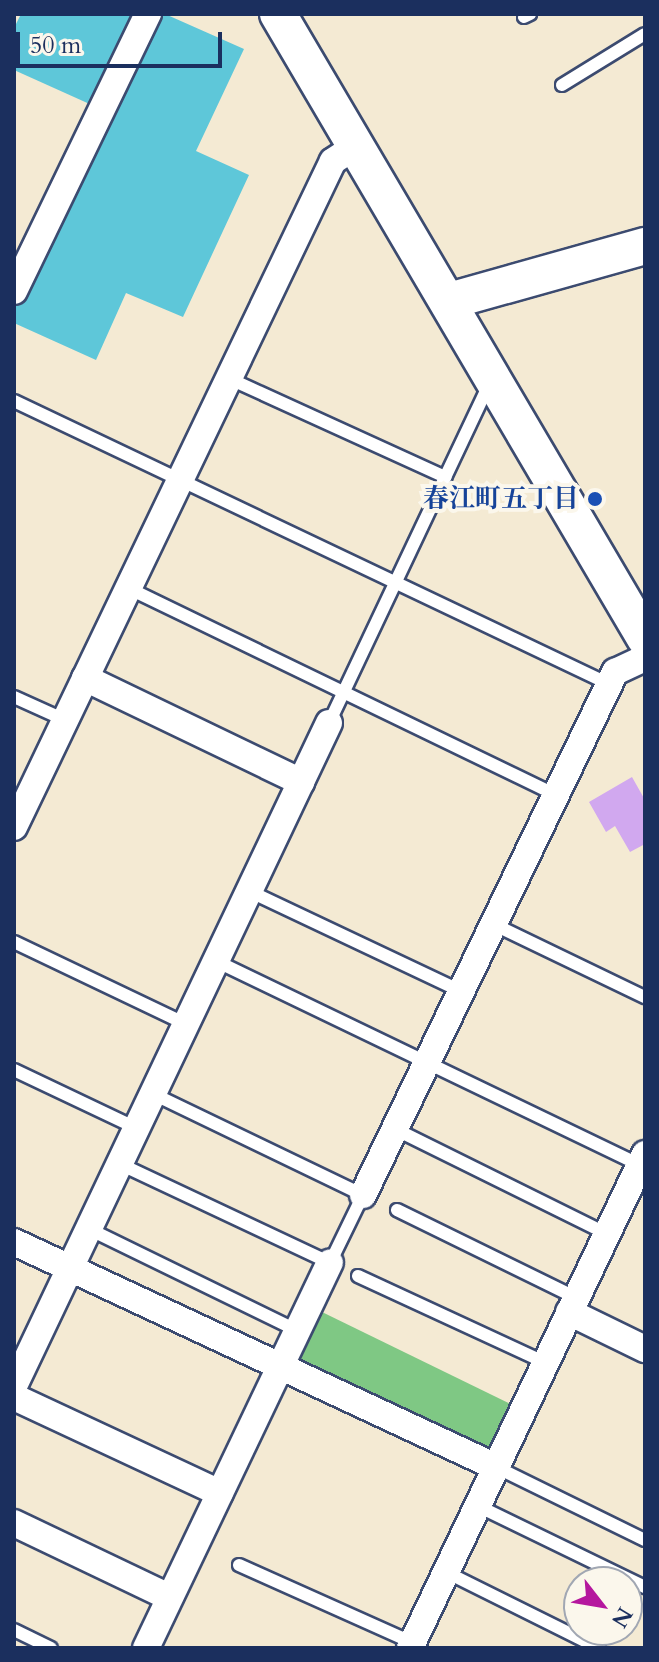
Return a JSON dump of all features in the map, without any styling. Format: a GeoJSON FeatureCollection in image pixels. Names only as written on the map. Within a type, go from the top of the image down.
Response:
{"type":"FeatureCollection","features":[{"type":"Feature","properties":{"kind":"street"},"geometry":{"type":"LineString","coordinates":[[16,283],[148,14]]}},
{"type":"Feature","properties":{"kind":"street"},"geometry":{"type":"LineString","coordinates":[[278,14],[645,638]]}},
{"type":"Feature","properties":{"kind":"street"},"geometry":{"type":"LineString","coordinates":[[14,827],[333,161],[356,146]]}},
{"type":"Feature","properties":{"kind":"street"},"geometry":{"type":"LineString","coordinates":[[449,301],[645,246]]}},
{"type":"Feature","properties":{"kind":"street"},"geometry":{"type":"LineString","coordinates":[[363,1195],[615,672],[645,658]]}},
{"type":"Feature","properties":{"kind":"street"},"geometry":{"type":"LineString","coordinates":[[85,678],[301,782]]}},
{"type":"Feature","properties":{"kind":"street"},"geometry":{"type":"LineString","coordinates":[[220,1493],[15,1383],[329,723]]}},
{"type":"Feature","properties":{"kind":"street"},"geometry":{"type":"LineString","coordinates":[[415,1646],[446,1572],[642,1160]]}},
{"type":"Feature","properties":{"kind":"street"},"geometry":{"type":"LineString","coordinates":[[14,1242],[69,1271],[282,1365],[496,1467]]}},
{"type":"Feature","properties":{"kind":"street"},"geometry":{"type":"LineString","coordinates":[[146,1648],[330,1263]]}},
{"type":"Feature","properties":{"kind":"street"},"geometry":{"type":"LineString","coordinates":[[573,1305],[645,1349]]}},
{"type":"Feature","properties":{"kind":"street"},"geometry":{"type":"LineString","coordinates":[[14,1523],[169,1597]]}},
{"type":"Feature","properties":{"kind":"lane"},"geometry":{"type":"LineString","coordinates":[[562,85],[645,34]]}},
{"type":"Feature","properties":{"kind":"lane"},"geometry":{"type":"LineString","coordinates":[[329,723],[493,376]]}},
{"type":"Feature","properties":{"kind":"lane"},"geometry":{"type":"LineString","coordinates":[[228,378],[445,477]]}},
{"type":"Feature","properties":{"kind":"lane"},"geometry":{"type":"LineString","coordinates":[[14,401],[609,684]]}},
{"type":"Feature","properties":{"kind":"lane"},"geometry":{"type":"LineString","coordinates":[[128,588],[555,794]]}},
{"type":"Feature","properties":{"kind":"lane"},"geometry":{"type":"LineString","coordinates":[[14,697],[65,720]]}},
{"type":"Feature","properties":{"kind":"lane"},"geometry":{"type":"LineString","coordinates":[[249,891],[461,991]]}},
{"type":"Feature","properties":{"kind":"lane"},"geometry":{"type":"LineString","coordinates":[[493,924],[645,997]]}},
{"type":"Feature","properties":{"kind":"lane"},"geometry":{"type":"LineString","coordinates":[[14,942],[186,1024]]}},
{"type":"Feature","properties":{"kind":"lane"},"geometry":{"type":"LineString","coordinates":[[216,961],[642,1160]]}},
{"type":"Feature","properties":{"kind":"lane"},"geometry":{"type":"LineString","coordinates":[[14,1070],[136,1128]]}},
{"type":"Feature","properties":{"kind":"lane"},"geometry":{"type":"LineString","coordinates":[[120,1164],[330,1263],[363,1195],[153,1094]]}},
{"type":"Feature","properties":{"kind":"lane"},"geometry":{"type":"LineString","coordinates":[[395,1129],[607,1234]]}},
{"type":"Feature","properties":{"kind":"lane"},"geometry":{"type":"LineString","coordinates":[[397,1210],[573,1305]]}},
{"type":"Feature","properties":{"kind":"lane"},"geometry":{"type":"LineString","coordinates":[[89,1229],[298,1331]]}},
{"type":"Feature","properties":{"kind":"lane"},"geometry":{"type":"LineString","coordinates":[[358,1276],[546,1363]]}},
{"type":"Feature","properties":{"kind":"lane"},"geometry":{"type":"LineString","coordinates":[[496,1467],[645,1540]]}},
{"type":"Feature","properties":{"kind":"lane"},"geometry":{"type":"LineString","coordinates":[[478,1506],[645,1587]]}},
{"type":"Feature","properties":{"kind":"lane"},"geometry":{"type":"LineString","coordinates":[[239,1565],[415,1646]]}},
{"type":"Feature","properties":{"kind":"lane"},"geometry":{"type":"LineString","coordinates":[[446,1572],[599,1648]]}},
{"type":"Feature","properties":{"kind":"lane"},"geometry":{"type":"LineString","coordinates":[[14,1630],[51,1648]]}},
{"type":"Feature","properties":{"kind":"green space"},"geometry":{"type":"Polygon","coordinates":[[[322,1312],[512,1404],[487,1456],[297,1363],[322,1312]]]}},
{"type":"Feature","properties":{"kind":"water"},"geometry":{"type":"Polygon","coordinates":[[[21,14],[138,14],[94,106],[14,70],[14,28],[21,14]]]}},
{"type":"Feature","properties":{"kind":"water"},"geometry":{"type":"Polygon","coordinates":[[[156,14],[165,14],[244,49],[196,151],[249,175],[183,317],[126,293],[96,360],[14,323],[14,308],[156,14]]]}},
{"type":"Feature","properties":{"kind":"building"},"geometry":{"type":"Polygon","coordinates":[[[632,777],[645,800],[645,844],[630,852],[615,826],[606,832],[589,802],[632,777]]]}},
{"type":"Feature","properties":{"kind":"place","name":"春江町五丁目"},"geometry":{"type":"Point","coordinates":[595,499]}}]}
